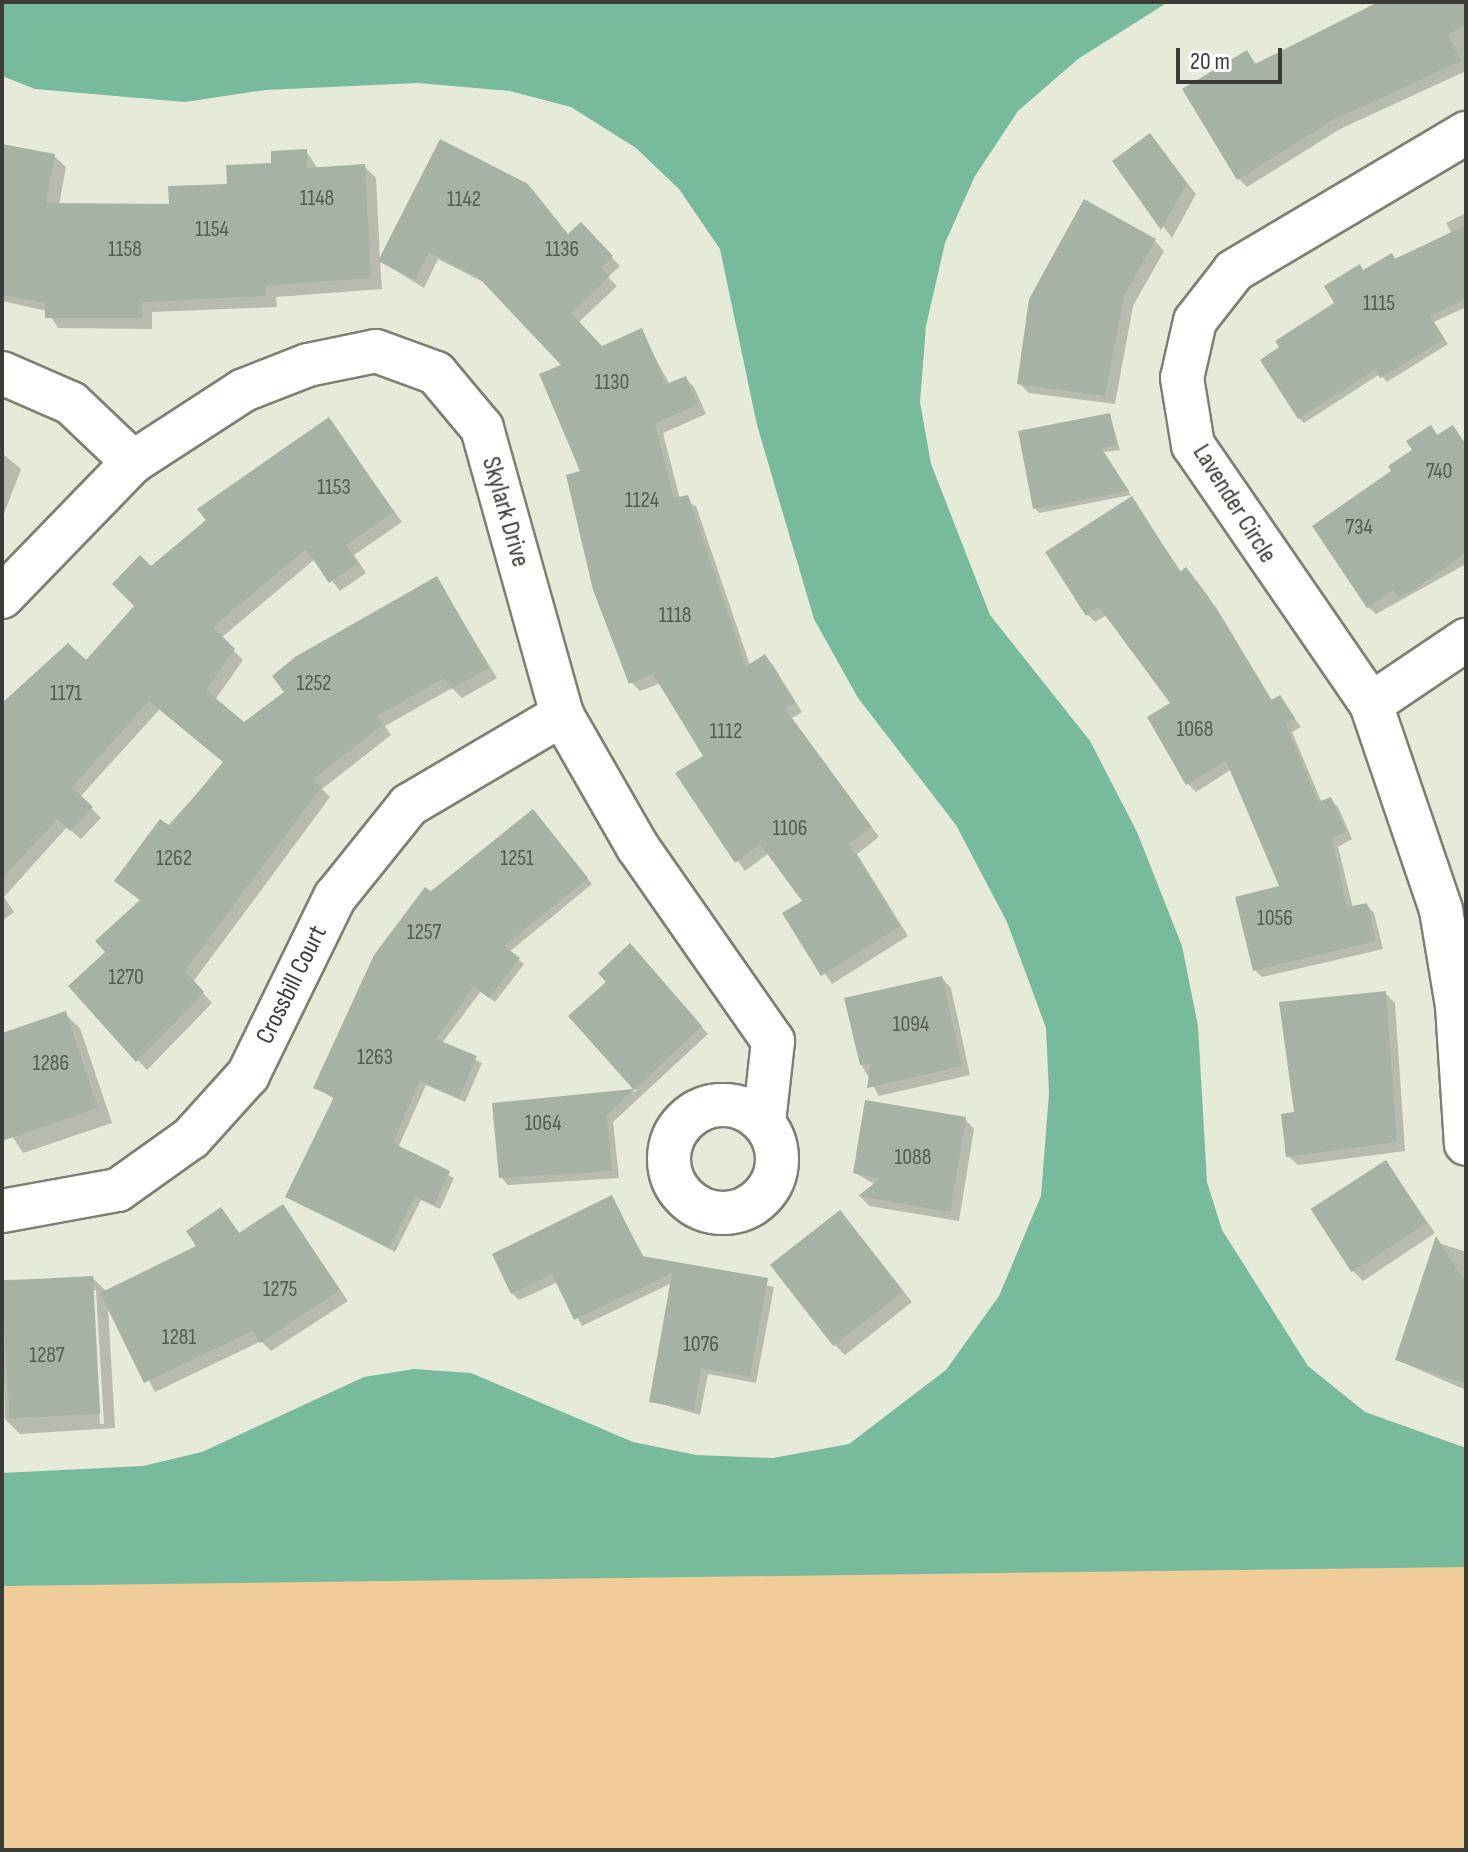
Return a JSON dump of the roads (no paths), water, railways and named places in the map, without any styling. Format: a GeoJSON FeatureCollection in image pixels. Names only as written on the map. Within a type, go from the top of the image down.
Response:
{"type":"FeatureCollection","features":[{"type":"Feature","properties":{"kind":"street","name":"Lavender Circle"},"geometry":{"type":"LineString","coordinates":[[1466,133],[1234,271],[1195,321],[1182,378],[1193,445],[1371,704],[1441,910],[1457,1006],[1466,1144]]}},
{"type":"Feature","properties":{"kind":"street","name":"Skylark Drive"},"geometry":{"type":"LineString","coordinates":[[2,597],[133,462],[244,390],[308,365],[376,351],[436,373],[482,428],[562,715],[637,846],[773,1041],[764,1123]]}},
{"type":"Feature","properties":{"kind":"street"},"geometry":{"type":"LineString","coordinates":[[2,373],[71,403],[133,462]]}},
{"type":"Feature","properties":{"kind":"street"},"geometry":{"type":"LineString","coordinates":[[1371,704],[1466,640]]}},
{"type":"Feature","properties":{"kind":"street","name":"Crossbill Court"},"geometry":{"type":"LineString","coordinates":[[2,1211],[118,1190],[191,1138],[248,1075],[335,897],[409,805],[562,715]]}}]}
